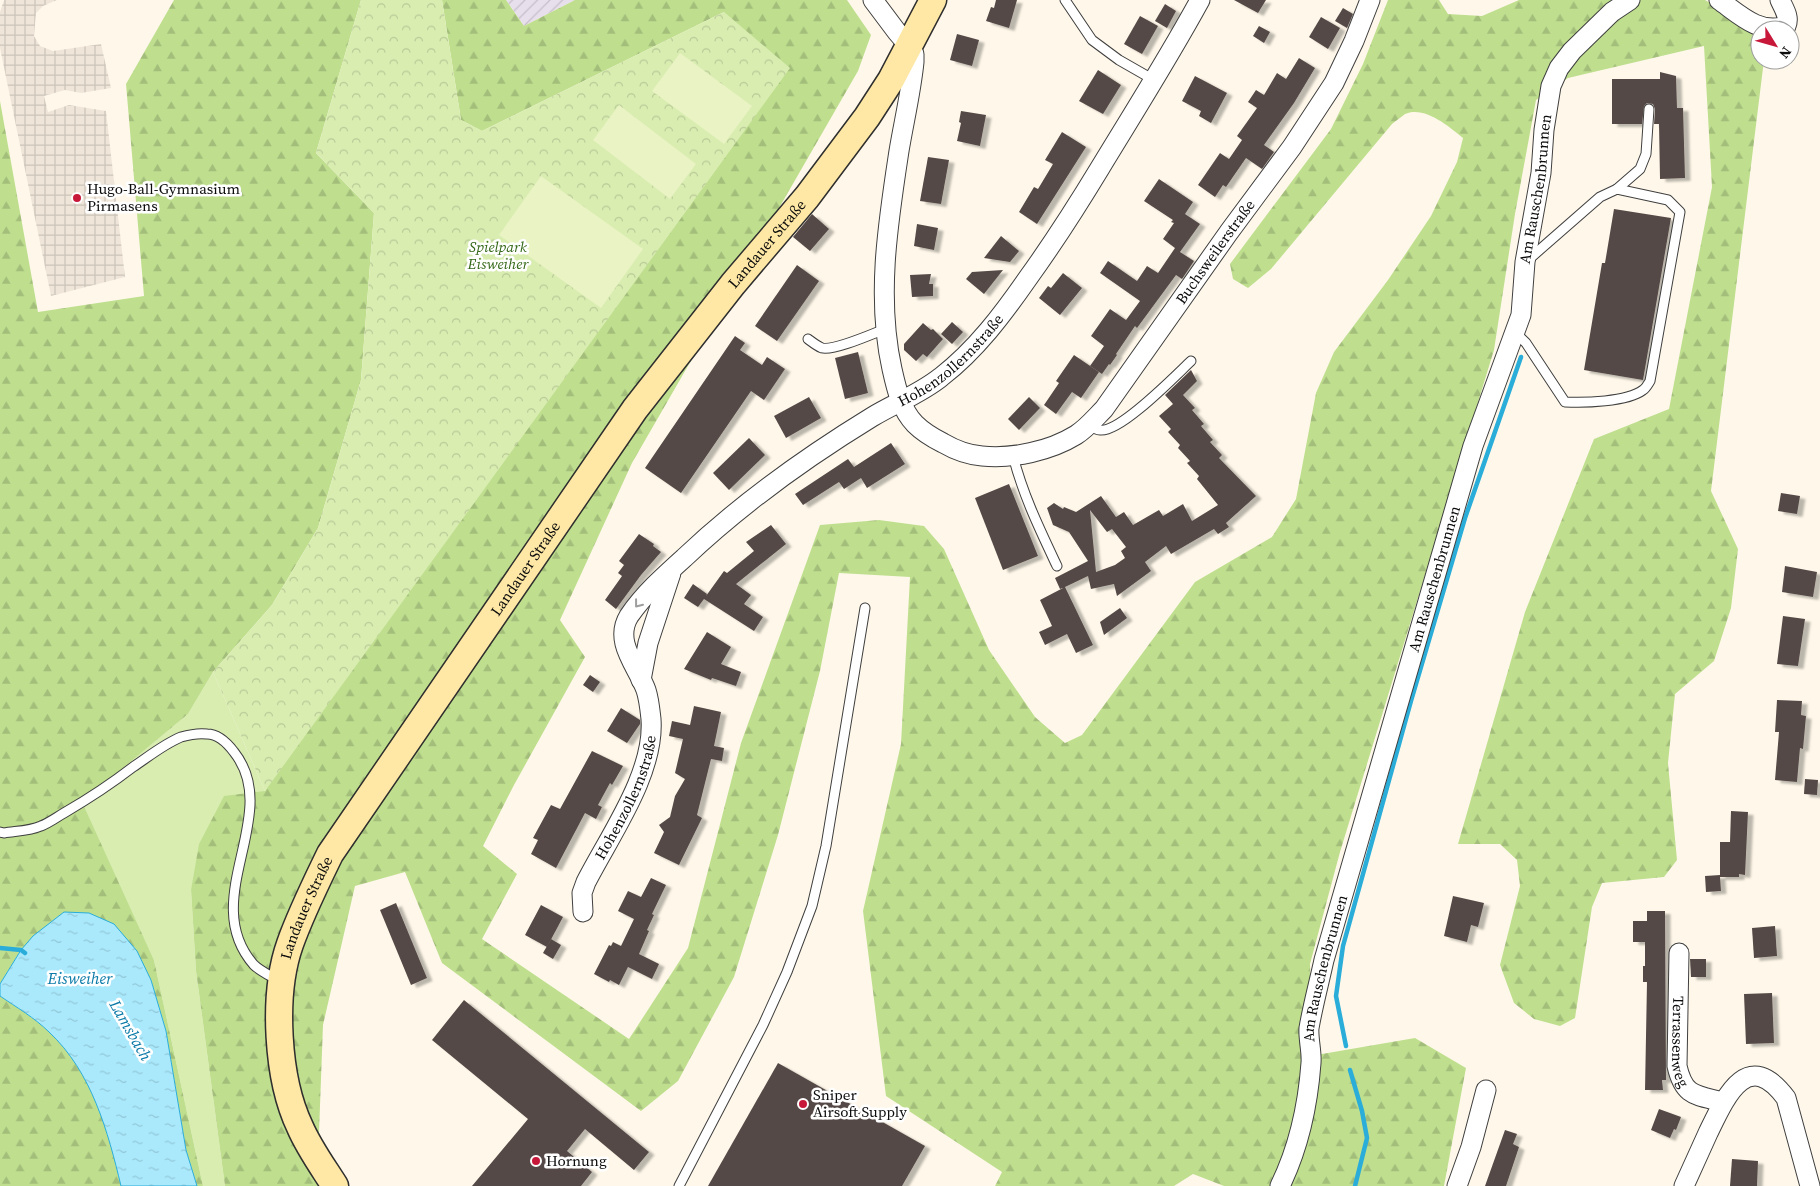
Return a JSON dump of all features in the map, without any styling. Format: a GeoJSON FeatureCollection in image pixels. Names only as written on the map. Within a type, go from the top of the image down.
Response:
{"type":"FeatureCollection","features":[{"type":"Feature","properties":{"kind":"main road","name":"Landauer Straße"},"geometry":{"type":"LineString","coordinates":[[336,1186],[310,1148],[288,1093],[283,1076],[279,1003],[289,946],[330,854],[635,409],[733,284],[807,197],[868,117],[933,0]]}},
{"type":"Feature","properties":{"kind":"street"},"geometry":{"type":"LineString","coordinates":[[873,0],[909,46]]}},
{"type":"Feature","properties":{"kind":"street","name":"Hohenzollernstraße"},"geometry":{"type":"LineString","coordinates":[[583,912],[582,893],[586,882],[636,785],[650,745],[651,716],[647,693],[629,657],[623,631],[625,623],[647,593],[736,512],[783,476],[874,416],[925,389],[966,355],[996,322],[1057,237],[1154,80],[1200,0]]}},
{"type":"Feature","properties":{"kind":"street","name":"Buchsweilerstraße"},"geometry":{"type":"LineString","coordinates":[[909,46],[914,54],[914,62],[899,150],[884,282],[885,329],[895,382],[901,402],[914,424],[925,433],[950,447],[980,456],[1013,456],[1034,452],[1062,443],[1090,424],[1104,409],[1229,232],[1292,147],[1334,83],[1354,41],[1370,0]]}},
{"type":"Feature","properties":{"kind":"street","name":"Am Rauschenbrunnen"},"geometry":{"type":"LineString","coordinates":[[1280,1186],[1286,1174],[1304,1114],[1311,1062],[1309,1031],[1324,960],[1473,446],[1521,315],[1525,262],[1541,173],[1544,130],[1551,86],[1559,68],[1572,50],[1612,12],[1630,0]]}},
{"type":"Feature","properties":{"kind":"street"},"geometry":{"type":"LineString","coordinates":[[1719,0],[1744,19],[1772,28],[1786,26],[1788,21],[1780,0]]}},
{"type":"Feature","properties":{"kind":"street","name":"Hohenzollernstraße"},"geometry":{"type":"LineString","coordinates":[[641,680],[648,643],[672,569]]}},
{"type":"Feature","properties":{"kind":"street","name":"Terrassenweg"},"geometry":{"type":"LineString","coordinates":[[1679,953],[1677,1066],[1680,1079],[1689,1092],[1723,1102]]}},
{"type":"Feature","properties":{"kind":"street"},"geometry":{"type":"LineString","coordinates":[[1684,1186],[1723,1102],[1734,1087],[1747,1078],[1755,1076],[1763,1078],[1779,1089],[1786,1098],[1810,1186]]}},
{"type":"Feature","properties":{"kind":"street"},"geometry":{"type":"LineString","coordinates":[[1457,1186],[1471,1147],[1486,1090]]}},
{"type":"Feature","properties":{"kind":"lane"},"geometry":{"type":"LineString","coordinates":[[1066,0],[1092,40],[1119,60],[1154,80]]}},
{"type":"Feature","properties":{"kind":"lane"},"geometry":{"type":"LineString","coordinates":[[1525,262],[1600,197],[1617,189],[1640,169],[1646,154],[1649,109]]}},
{"type":"Feature","properties":{"kind":"lane"},"geometry":{"type":"LineString","coordinates":[[1515,332],[1526,343],[1565,402],[1590,403],[1630,395],[1643,390],[1650,381],[1680,212],[1668,200],[1617,189]]}},
{"type":"Feature","properties":{"kind":"lane"},"geometry":{"type":"LineString","coordinates":[[808,339],[822,348],[828,348],[851,342],[885,329]]}},
{"type":"Feature","properties":{"kind":"lane"},"geometry":{"type":"LineString","coordinates":[[1090,424],[1096,430],[1112,428],[1144,404],[1191,361]]}},
{"type":"Feature","properties":{"kind":"lane"},"geometry":{"type":"LineString","coordinates":[[1013,456],[1019,480],[1032,512],[1058,566]]}},
{"type":"Feature","properties":{"kind":"lane"},"geometry":{"type":"LineString","coordinates":[[679,1186],[763,1025],[787,972],[812,906],[826,846],[865,608]]}},
{"type":"Feature","properties":{"kind":"lane"},"geometry":{"type":"LineString","coordinates":[[0,832],[40,827],[92,797],[150,755],[182,737],[209,733],[217,737],[227,743],[240,760],[251,798],[249,821],[237,872],[232,916],[242,949],[255,966],[282,982]]}},
{"type":"Feature","properties":{"kind":"shaded area"},"geometry":{"type":"Polygon","coordinates":[[[4,0],[57,0],[43,6],[36,13],[34,36],[40,46],[53,51],[101,44],[111,88],[81,93],[65,90],[44,96],[48,112],[69,105],[106,111],[125,277],[51,296],[0,48],[0,12],[4,0]]]}},
{"type":"Feature","properties":{"kind":"shaded area"},"geometry":{"type":"Polygon","coordinates":[[[506,0],[575,0],[524,26],[506,0]]]}},
{"type":"Feature","properties":{"kind":"green space"},"geometry":{"type":"Polygon","coordinates":[[[174,0],[361,0],[316,153],[374,213],[361,380],[318,528],[272,605],[213,672],[188,714],[82,802],[154,960],[203,1186],[197,1186],[186,1150],[166,1031],[151,980],[21,950],[0,984],[0,101],[38,312],[144,296],[126,84],[174,0]]]}},
{"type":"Feature","properties":{"kind":"green space","name":"Spielpark Eisweiher"},"geometry":{"type":"Polygon","coordinates":[[[361,0],[442,0],[461,120],[482,131],[724,12],[790,68],[265,791],[213,672],[272,605],[318,528],[361,380],[374,213],[316,153],[361,0]]]}},
{"type":"Feature","properties":{"kind":"green space"},"geometry":{"type":"Polygon","coordinates":[[[442,0],[506,0],[524,26],[575,0],[847,0],[871,35],[858,71],[632,463],[560,620],[585,657],[514,785],[483,846],[517,874],[482,939],[629,1039],[688,948],[741,743],[820,525],[879,520],[924,526],[944,549],[989,650],[1035,717],[1065,743],[1082,735],[1195,582],[1272,537],[1296,499],[1316,393],[1334,352],[1388,280],[1431,216],[1457,162],[1463,138],[1436,118],[1420,112],[1405,114],[1392,124],[1271,269],[1248,288],[1233,279],[1230,264],[1331,129],[1363,64],[1388,0],[1439,0],[1448,14],[1482,16],[1519,0],[1705,0],[1750,25],[1750,70],[1763,70],[1711,491],[1738,549],[1731,608],[1714,661],[1675,694],[1668,763],[1677,860],[1664,877],[1602,883],[1592,907],[1575,1018],[1560,1026],[1534,1019],[1514,1003],[1500,965],[1520,886],[1517,860],[1500,844],[1458,844],[1525,612],[1594,439],[1669,409],[1712,187],[1704,46],[1568,78],[1536,100],[1515,214],[1494,350],[1340,852],[1310,964],[1311,1002],[1308,1047],[1291,1139],[1275,1186],[1224,1186],[1193,1174],[1174,1186],[995,1186],[1002,1172],[886,1096],[863,911],[901,744],[910,577],[839,573],[820,671],[778,835],[734,977],[678,1081],[641,1111],[442,963],[405,872],[355,886],[323,1025],[319,1133],[342,1186],[225,1186],[196,971],[191,890],[199,844],[224,796],[265,791],[724,12],[482,131],[461,120],[442,0]]]}},
{"type":"Feature","properties":{"kind":"green space"},"geometry":{"type":"Polygon","coordinates":[[[680,53],[752,106],[724,144],[652,91],[680,53]]]}},
{"type":"Feature","properties":{"kind":"green space"},"geometry":{"type":"Polygon","coordinates":[[[619,105],[696,164],[670,199],[593,140],[619,105]]]}},
{"type":"Feature","properties":{"kind":"green space"},"geometry":{"type":"Polygon","coordinates":[[[541,176],[643,249],[601,308],[499,235],[541,176]]]}},
{"type":"Feature","properties":{"kind":"green space"},"geometry":{"type":"Polygon","coordinates":[[[213,672],[265,791],[191,890],[196,971],[225,1186],[203,1186],[154,960],[81,802],[188,714],[213,672]]]}},
{"type":"Feature","properties":{"kind":"green space"},"geometry":{"type":"Polygon","coordinates":[[[0,996],[44,1027],[77,1065],[97,1103],[111,1145],[121,1186],[0,1186],[0,996]]]}},
{"type":"Feature","properties":{"kind":"green space"},"geometry":{"type":"Polygon","coordinates":[[[1415,1038],[1466,1068],[1444,1186],[1285,1186],[1316,1055],[1415,1038]]]}},
{"type":"Feature","properties":{"kind":"water","name":"Eisweiher"},"geometry":{"type":"Polygon","coordinates":[[[64,912],[89,913],[114,924],[137,951],[151,980],[166,1031],[186,1150],[197,1186],[121,1186],[104,1124],[77,1065],[44,1027],[0,996],[0,984],[21,950],[33,936],[64,912]]]}},
{"type":"Feature","properties":{"kind":"building"},"geometry":{"type":"Polygon","coordinates":[[[996,0],[1017,0],[1009,28],[986,21],[991,7],[994,8],[996,0]]]}},
{"type":"Feature","properties":{"kind":"building"},"geometry":{"type":"Polygon","coordinates":[[[1234,0],[1266,0],[1258,13],[1234,0]]]}},
{"type":"Feature","properties":{"kind":"building"},"geometry":{"type":"Polygon","coordinates":[[[1165,4],[1176,11],[1167,28],[1155,21],[1165,4]]]}},
{"type":"Feature","properties":{"kind":"building"},"geometry":{"type":"Polygon","coordinates":[[[1343,8],[1353,14],[1347,28],[1335,21],[1343,8]]]}},
{"type":"Feature","properties":{"kind":"building"},"geometry":{"type":"Polygon","coordinates":[[[1140,16],[1158,26],[1142,54],[1124,44],[1140,16]]]}},
{"type":"Feature","properties":{"kind":"building"},"geometry":{"type":"Polygon","coordinates":[[[1321,17],[1340,28],[1328,49],[1309,37],[1321,17]]]}},
{"type":"Feature","properties":{"kind":"building"},"geometry":{"type":"Polygon","coordinates":[[[1259,26],[1270,32],[1264,43],[1253,36],[1259,26]]]}},
{"type":"Feature","properties":{"kind":"building"},"geometry":{"type":"Polygon","coordinates":[[[957,34],[979,40],[972,66],[950,60],[957,34]]]}},
{"type":"Feature","properties":{"kind":"building"},"geometry":{"type":"Polygon","coordinates":[[[1299,58],[1315,68],[1294,103],[1264,145],[1274,152],[1262,169],[1246,158],[1226,187],[1223,185],[1215,197],[1198,185],[1220,153],[1229,159],[1242,140],[1237,136],[1257,108],[1248,102],[1256,90],[1264,95],[1277,73],[1286,79],[1299,58]]]}},
{"type":"Feature","properties":{"kind":"building"},"geometry":{"type":"Polygon","coordinates":[[[1098,70],[1121,85],[1103,114],[1079,101],[1098,70]]]}},
{"type":"Feature","properties":{"kind":"building"},"geometry":{"type":"Polygon","coordinates":[[[1660,72],[1676,76],[1677,108],[1683,108],[1685,178],[1660,179],[1659,124],[1654,124],[1655,109],[1653,104],[1647,103],[1644,106],[1642,124],[1612,124],[1612,79],[1660,79],[1660,72]]]}},
{"type":"Feature","properties":{"kind":"building"},"geometry":{"type":"Polygon","coordinates":[[[1195,76],[1227,93],[1211,123],[1199,116],[1201,111],[1182,101],[1195,76]]]}},
{"type":"Feature","properties":{"kind":"building"},"geometry":{"type":"Polygon","coordinates":[[[961,111],[986,115],[980,146],[957,141],[961,123],[959,122],[961,111]]]}},
{"type":"Feature","properties":{"kind":"building"},"geometry":{"type":"Polygon","coordinates":[[[1062,132],[1086,147],[1037,224],[1019,212],[1034,187],[1038,189],[1053,164],[1045,160],[1062,132]]]}},
{"type":"Feature","properties":{"kind":"building"},"geometry":{"type":"Polygon","coordinates":[[[928,157],[949,160],[941,204],[920,201],[928,157]]]}},
{"type":"Feature","properties":{"kind":"building"},"geometry":{"type":"Polygon","coordinates":[[[1159,179],[1193,202],[1185,214],[1200,224],[1180,252],[1194,261],[1182,279],[1176,275],[1137,328],[1135,326],[1117,355],[1102,374],[1090,366],[1104,346],[1091,336],[1110,309],[1126,320],[1140,301],[1100,273],[1108,261],[1137,281],[1147,266],[1158,273],[1175,248],[1163,239],[1174,223],[1171,222],[1173,220],[1144,201],[1159,179]]]}},
{"type":"Feature","properties":{"kind":"building"},"geometry":{"type":"Polygon","coordinates":[[[1614,209],[1671,218],[1643,380],[1584,370],[1602,263],[1605,263],[1614,209]]]}},
{"type":"Feature","properties":{"kind":"building"},"geometry":{"type":"Polygon","coordinates":[[[812,214],[829,229],[810,251],[793,237],[812,214]]]}},
{"type":"Feature","properties":{"kind":"building"},"geometry":{"type":"Polygon","coordinates":[[[917,224],[938,228],[934,250],[914,246],[917,224]]]}},
{"type":"Feature","properties":{"kind":"building"},"geometry":{"type":"Polygon","coordinates":[[[1001,236],[1019,251],[1010,262],[984,258],[1001,236]]]}},
{"type":"Feature","properties":{"kind":"building"},"geometry":{"type":"Polygon","coordinates":[[[797,265],[819,281],[777,341],[755,326],[797,265]]]}},
{"type":"Feature","properties":{"kind":"building"},"geometry":{"type":"Polygon","coordinates":[[[1003,270],[984,294],[966,279],[972,272],[1003,270]]]}},
{"type":"Feature","properties":{"kind":"building"},"geometry":{"type":"Polygon","coordinates":[[[1063,273],[1082,288],[1060,315],[1039,298],[1048,286],[1051,288],[1063,273]]]}},
{"type":"Feature","properties":{"kind":"building"},"geometry":{"type":"Polygon","coordinates":[[[931,274],[929,284],[933,284],[933,296],[912,297],[910,275],[931,274]]]}},
{"type":"Feature","properties":{"kind":"building"},"geometry":{"type":"Polygon","coordinates":[[[952,322],[963,332],[952,344],[941,334],[952,322]]]}},
{"type":"Feature","properties":{"kind":"building"},"geometry":{"type":"Polygon","coordinates":[[[923,323],[931,330],[933,329],[943,339],[927,357],[923,354],[916,361],[904,350],[904,344],[923,323]]]}},
{"type":"Feature","properties":{"kind":"building"},"geometry":{"type":"Polygon","coordinates":[[[735,336],[745,343],[740,350],[762,365],[767,357],[785,369],[764,400],[751,391],[681,493],[645,468],[735,336]]]}},
{"type":"Feature","properties":{"kind":"building"},"geometry":{"type":"Polygon","coordinates":[[[858,352],[868,393],[845,399],[835,358],[858,352]]]}},
{"type":"Feature","properties":{"kind":"building"},"geometry":{"type":"Polygon","coordinates":[[[1074,355],[1099,372],[1081,398],[1072,392],[1056,414],[1044,405],[1059,383],[1056,381],[1074,355]]]}},
{"type":"Feature","properties":{"kind":"building"},"geometry":{"type":"Polygon","coordinates":[[[1191,370],[1197,381],[1183,395],[1195,408],[1192,410],[1204,424],[1201,426],[1213,440],[1210,442],[1222,455],[1219,458],[1256,496],[1226,523],[1229,527],[1218,534],[1214,529],[1171,554],[1166,546],[1145,562],[1151,571],[1117,596],[1114,584],[1091,589],[1088,576],[1065,587],[1093,645],[1076,653],[1067,634],[1045,645],[1039,632],[1052,626],[1040,600],[1063,588],[1060,589],[1055,578],[1088,561],[1069,532],[1053,525],[1047,508],[1054,503],[1063,509],[1064,507],[1076,512],[1101,496],[1116,517],[1124,512],[1133,525],[1159,510],[1163,516],[1183,504],[1192,521],[1218,505],[1197,479],[1199,476],[1187,463],[1190,461],[1178,448],[1180,445],[1168,432],[1171,429],[1159,416],[1173,404],[1165,395],[1191,370]],[[1090,510],[1096,572],[1115,565],[1125,558],[1121,551],[1126,547],[1112,529],[1107,532],[1090,510]]]}},
{"type":"Feature","properties":{"kind":"building"},"geometry":{"type":"Polygon","coordinates":[[[809,397],[821,418],[786,438],[774,416],[809,397]]]}},
{"type":"Feature","properties":{"kind":"building"},"geometry":{"type":"Polygon","coordinates":[[[1029,397],[1040,408],[1019,430],[1008,419],[1029,397]]]}},
{"type":"Feature","properties":{"kind":"building"},"geometry":{"type":"Polygon","coordinates":[[[749,438],[765,455],[729,490],[713,473],[749,438]]]}},
{"type":"Feature","properties":{"kind":"building"},"geometry":{"type":"Polygon","coordinates":[[[891,443],[905,464],[867,488],[861,478],[844,489],[839,482],[803,505],[795,494],[848,459],[854,467],[891,443]]]}},
{"type":"Feature","properties":{"kind":"building"},"geometry":{"type":"Polygon","coordinates":[[[1009,484],[1038,556],[1003,570],[975,498],[1009,484]]]}},
{"type":"Feature","properties":{"kind":"building"},"geometry":{"type":"Polygon","coordinates":[[[1781,493],[1800,496],[1797,514],[1778,511],[1781,493]]]}},
{"type":"Feature","properties":{"kind":"building"},"geometry":{"type":"Polygon","coordinates":[[[771,525],[786,544],[736,584],[751,595],[744,604],[763,617],[754,631],[704,599],[698,607],[684,598],[693,584],[707,594],[706,596],[724,571],[727,573],[754,551],[746,542],[771,525]]]}},
{"type":"Feature","properties":{"kind":"building"},"geometry":{"type":"Polygon","coordinates":[[[639,534],[654,544],[653,546],[661,552],[616,609],[605,600],[622,576],[618,573],[624,565],[619,561],[639,534]]]}},
{"type":"Feature","properties":{"kind":"building"},"geometry":{"type":"Polygon","coordinates":[[[1785,566],[1817,572],[1813,597],[1782,592],[1785,566]]]}},
{"type":"Feature","properties":{"kind":"building"},"geometry":{"type":"Polygon","coordinates":[[[1120,608],[1127,618],[1104,635],[1100,622],[1120,608]]]}},
{"type":"Feature","properties":{"kind":"building"},"geometry":{"type":"Polygon","coordinates":[[[1783,616],[1805,619],[1798,666],[1777,664],[1783,616]]]}},
{"type":"Feature","properties":{"kind":"building"},"geometry":{"type":"Polygon","coordinates":[[[707,632],[731,647],[721,664],[741,672],[736,686],[712,678],[711,680],[684,669],[707,632]]]}},
{"type":"Feature","properties":{"kind":"building"},"geometry":{"type":"Polygon","coordinates":[[[590,675],[600,682],[593,692],[583,685],[590,675]]]}},
{"type":"Feature","properties":{"kind":"building"},"geometry":{"type":"Polygon","coordinates":[[[1777,700],[1802,701],[1801,715],[1806,716],[1803,749],[1800,748],[1797,782],[1775,780],[1779,732],[1775,732],[1777,700]]]}},
{"type":"Feature","properties":{"kind":"building"},"geometry":{"type":"Polygon","coordinates":[[[694,706],[721,712],[714,746],[724,748],[722,761],[711,759],[697,815],[702,818],[679,865],[654,853],[664,832],[659,825],[670,817],[675,796],[685,779],[675,773],[683,739],[669,736],[672,721],[690,725],[694,706]]]}},
{"type":"Feature","properties":{"kind":"building"},"geometry":{"type":"Polygon","coordinates":[[[621,708],[640,720],[640,724],[627,743],[607,731],[621,708]]]}},
{"type":"Feature","properties":{"kind":"building"},"geometry":{"type":"Polygon","coordinates":[[[592,751],[623,766],[612,785],[610,783],[598,805],[602,807],[596,819],[585,813],[556,868],[531,854],[538,840],[533,838],[551,805],[560,809],[592,751]]]}},
{"type":"Feature","properties":{"kind":"building"},"geometry":{"type":"Polygon","coordinates":[[[1805,779],[1818,780],[1817,795],[1804,794],[1805,779]]]}},
{"type":"Feature","properties":{"kind":"building"},"geometry":{"type":"Polygon","coordinates":[[[1731,811],[1748,812],[1745,875],[1739,874],[1739,877],[1720,877],[1721,891],[1706,892],[1705,876],[1720,875],[1720,842],[1730,842],[1731,811]]]}},
{"type":"Feature","properties":{"kind":"building"},"geometry":{"type":"Polygon","coordinates":[[[651,878],[666,885],[652,914],[654,915],[647,930],[649,931],[639,954],[659,964],[652,979],[628,967],[619,985],[610,980],[609,982],[594,974],[609,945],[611,946],[613,942],[621,946],[634,919],[618,911],[628,891],[641,897],[651,878]]]}},
{"type":"Feature","properties":{"kind":"building"},"geometry":{"type":"Polygon","coordinates":[[[1453,896],[1484,903],[1478,927],[1471,925],[1467,942],[1444,936],[1453,896]]]}},
{"type":"Feature","properties":{"kind":"building"},"geometry":{"type":"Polygon","coordinates":[[[396,903],[427,978],[411,985],[380,910],[396,903]]]}},
{"type":"Feature","properties":{"kind":"building"},"geometry":{"type":"Polygon","coordinates":[[[541,905],[563,917],[547,947],[525,935],[541,905]]]}},
{"type":"Feature","properties":{"kind":"building"},"geometry":{"type":"Polygon","coordinates":[[[1647,911],[1665,911],[1666,1080],[1662,1080],[1663,1090],[1645,1090],[1647,982],[1643,982],[1643,966],[1645,966],[1645,942],[1633,942],[1633,921],[1647,921],[1647,911]]]}},
{"type":"Feature","properties":{"kind":"building"},"geometry":{"type":"Polygon","coordinates":[[[1775,926],[1777,956],[1754,958],[1752,928],[1775,926]]]}},
{"type":"Feature","properties":{"kind":"building"},"geometry":{"type":"Polygon","coordinates":[[[551,939],[561,945],[553,959],[543,953],[551,939]]]}},
{"type":"Feature","properties":{"kind":"building"},"geometry":{"type":"Polygon","coordinates":[[[1690,959],[1706,959],[1706,977],[1691,977],[1690,959]]]}},
{"type":"Feature","properties":{"kind":"building"},"geometry":{"type":"Polygon","coordinates":[[[1772,993],[1774,1043],[1746,1044],[1744,994],[1772,993]]]}},
{"type":"Feature","properties":{"kind":"building"},"geometry":{"type":"Polygon","coordinates":[[[464,1000],[649,1152],[634,1170],[585,1129],[567,1151],[592,1172],[581,1186],[472,1186],[528,1119],[432,1040],[464,1000]]]}},
{"type":"Feature","properties":{"kind":"building","name":"Sniper Airsoft Supply"},"geometry":{"type":"Polygon","coordinates":[[[778,1063],[925,1146],[902,1186],[708,1186],[778,1063]]]}},
{"type":"Feature","properties":{"kind":"building"},"geometry":{"type":"Polygon","coordinates":[[[1659,1109],[1681,1117],[1676,1130],[1674,1129],[1670,1138],[1651,1130],[1659,1109]]]}},
{"type":"Feature","properties":{"kind":"building"},"geometry":{"type":"Polygon","coordinates":[[[1505,1130],[1517,1134],[1513,1144],[1519,1147],[1506,1186],[1485,1186],[1505,1130]]]}},
{"type":"Feature","properties":{"kind":"building"},"geometry":{"type":"Polygon","coordinates":[[[1732,1159],[1758,1161],[1757,1186],[1730,1186],[1732,1159]]]}},
{"type":"Feature","properties":{"kind":"waterway"},"geometry":{"type":"LineString","coordinates":[[1346,1046],[1336,996],[1343,946],[1411,701],[1465,518],[1521,357]]}},
{"type":"Feature","properties":{"kind":"waterway","name":"Lamsbach"},"geometry":{"type":"LineString","coordinates":[[0,948],[21,950],[25,953]]}},
{"type":"Feature","properties":{"kind":"waterway"},"geometry":{"type":"LineString","coordinates":[[1350,1070],[1362,1111],[1367,1138],[1355,1186]]}},
{"type":"Feature","properties":{"kind":"place","name":"Hugo-Ball-Gymnasium Pirmasens"},"geometry":{"type":"Point","coordinates":[77,198]}},
{"type":"Feature","properties":{"kind":"place","name":"Sniper Airsoft Supply"},"geometry":{"type":"Point","coordinates":[803,1104]}},
{"type":"Feature","properties":{"kind":"place","name":"Hornung"},"geometry":{"type":"Point","coordinates":[536,1161]}}]}
